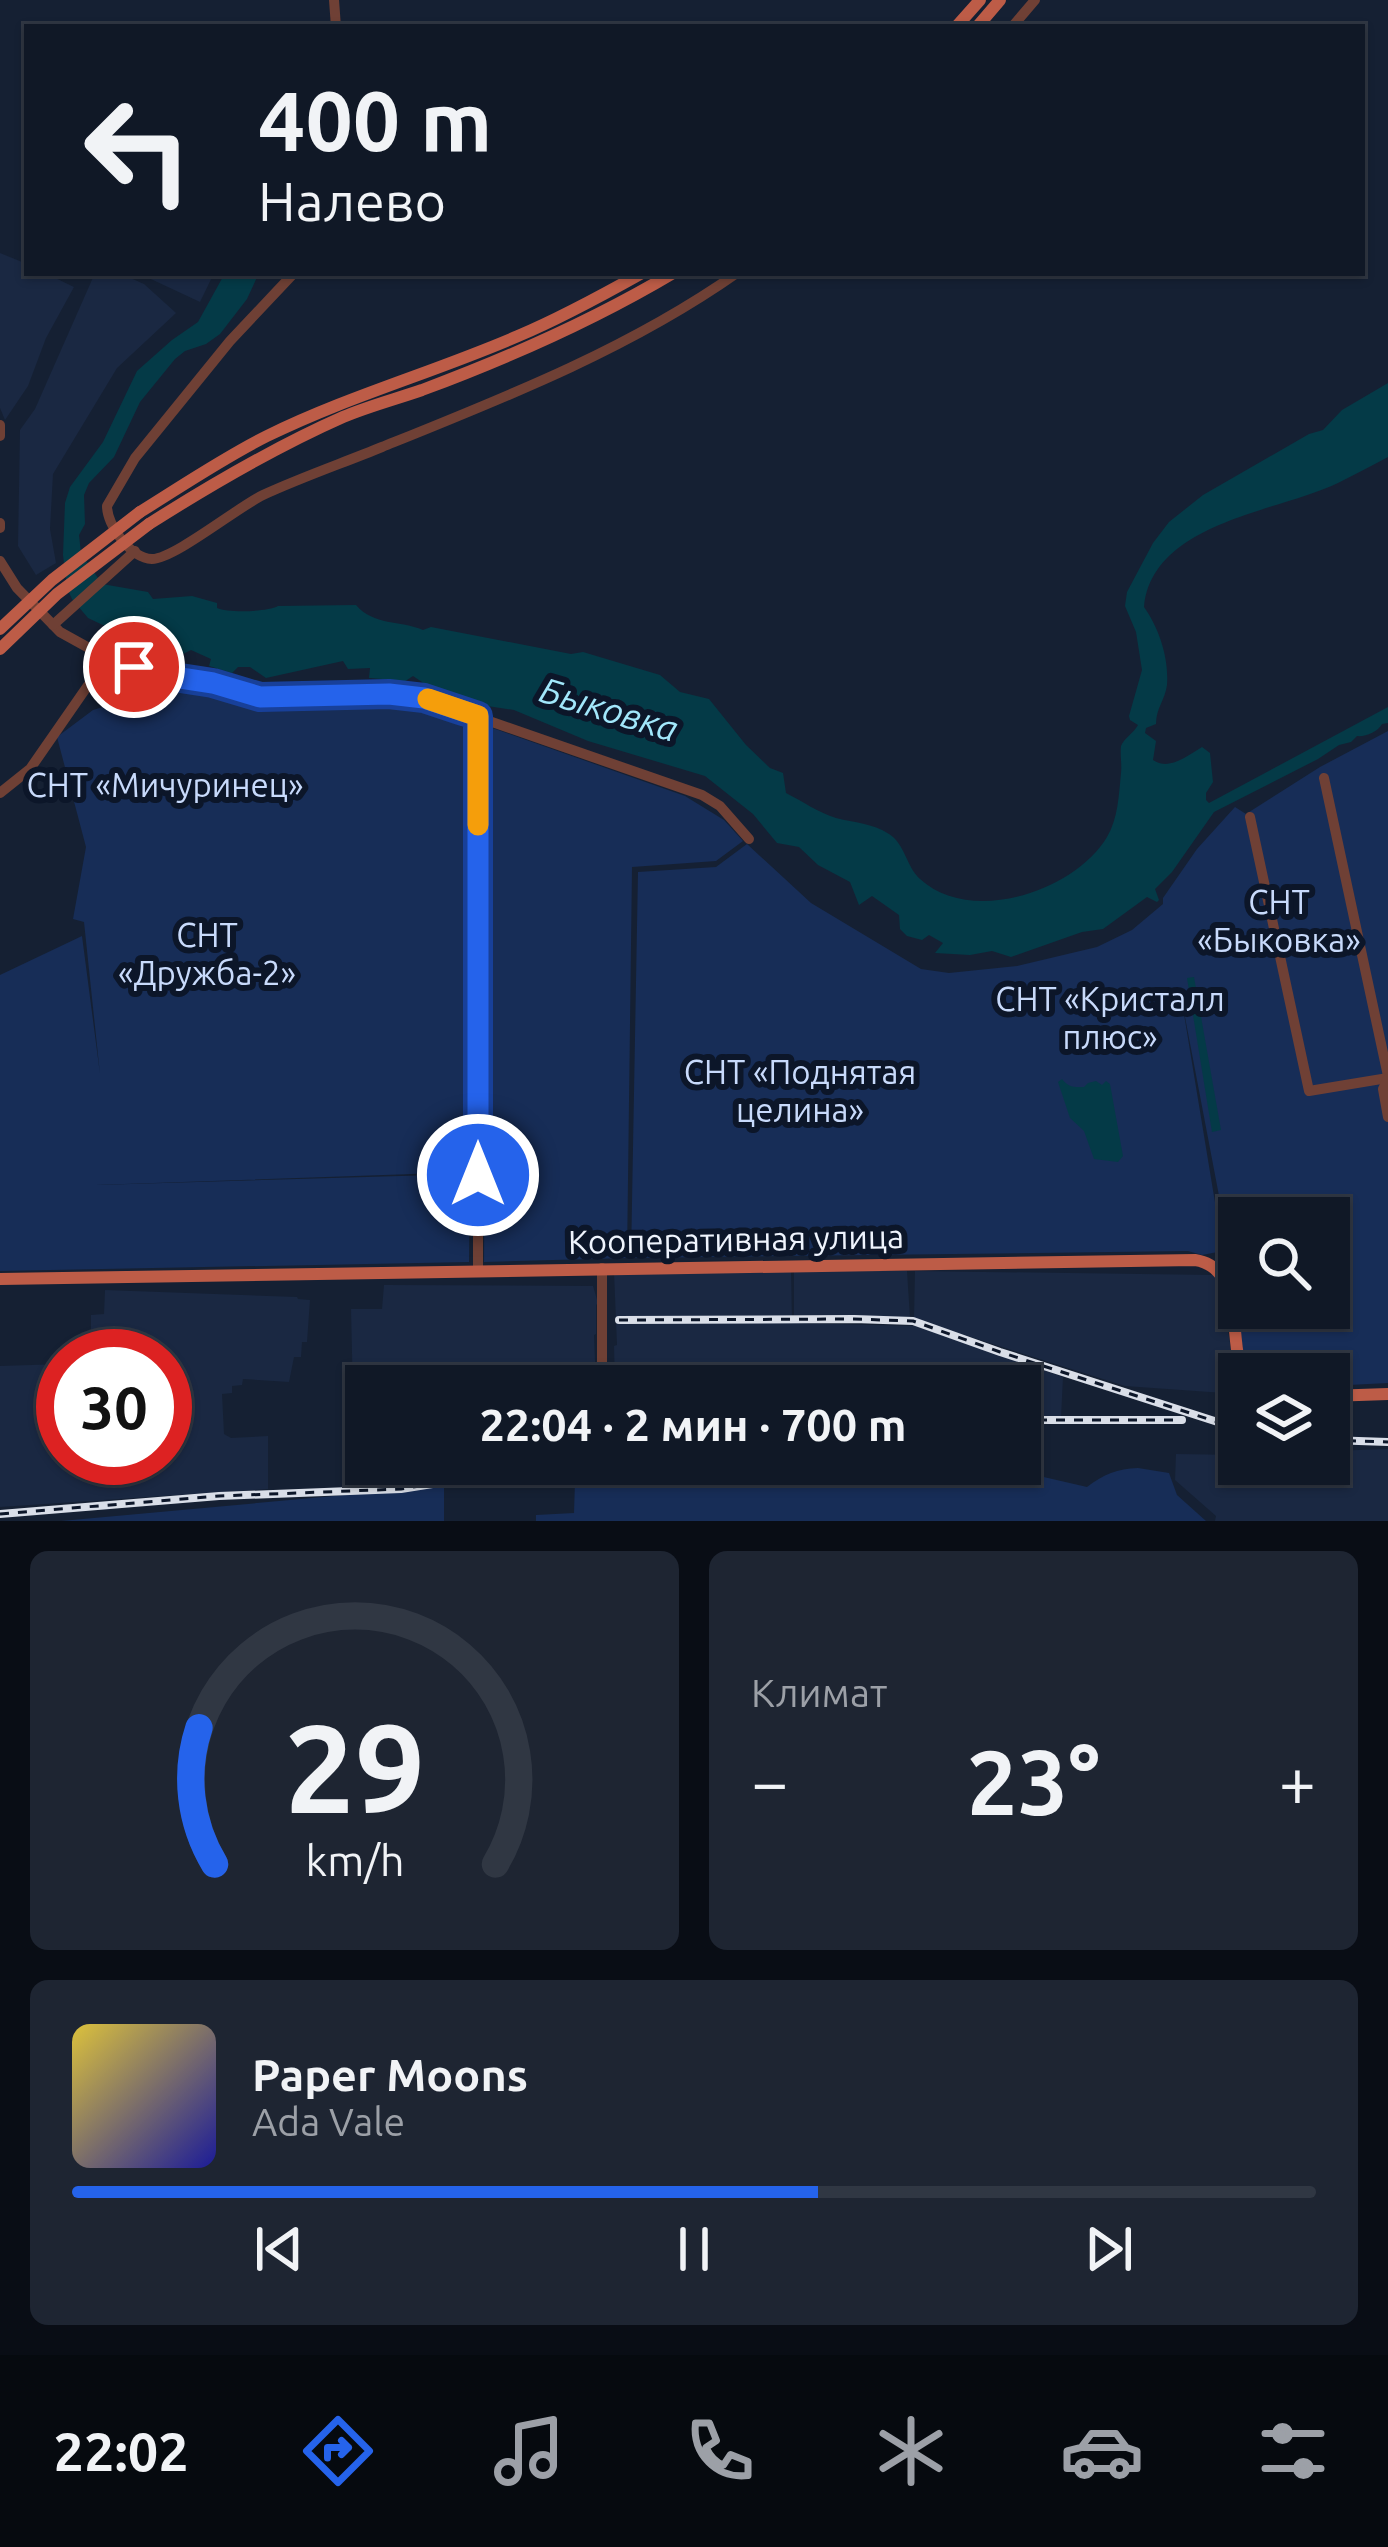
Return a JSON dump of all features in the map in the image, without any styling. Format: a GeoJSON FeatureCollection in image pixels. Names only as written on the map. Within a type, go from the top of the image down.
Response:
{"type":"FeatureCollection","features":[{"type":"Feature","properties":{"kind":"main road"},"geometry":{"type":"LineString","coordinates":[[959,24],[980,0]]}},
{"type":"Feature","properties":{"kind":"main road"},"geometry":{"type":"LineString","coordinates":[[980,24],[1000,0]]}},
{"type":"Feature","properties":{"kind":"main road"},"geometry":{"type":"LineString","coordinates":[[0,629],[52,580],[211,467],[344,401],[516,337],[637,276]]}},
{"type":"Feature","properties":{"kind":"main road"},"geometry":{"type":"LineString","coordinates":[[0,649],[144,518],[272,450],[587,320],[668,276]]}},
{"type":"Feature","properties":{"kind":"main road","name":"Кооперативная улица"},"geometry":{"type":"LineString","coordinates":[[0,1279],[1205,1262],[1214,1265],[1226,1282],[1237,1353]]}},
{"type":"Feature","properties":{"kind":"main road"},"geometry":{"type":"LineString","coordinates":[[1350,1395],[1388,1394]]}},
{"type":"Feature","properties":{"kind":"street"},"geometry":{"type":"LineString","coordinates":[[1014,24],[1034,0]]}},
{"type":"Feature","properties":{"kind":"street"},"geometry":{"type":"LineString","coordinates":[[291,276],[230,341],[135,458],[107,506],[106,514],[119,536],[150,559],[168,554],[261,496],[606,351],[697,301],[732,276]]}},
{"type":"Feature","properties":{"kind":"street"},"geometry":{"type":"LineString","coordinates":[[0,424],[0,436]]}},
{"type":"Feature","properties":{"kind":"street"},"geometry":{"type":"LineString","coordinates":[[53,626],[135,551]]}},
{"type":"Feature","properties":{"kind":"street"},"geometry":{"type":"LineString","coordinates":[[0,561],[17,588],[53,626],[107,658],[260,697],[389,694],[424,698],[702,795],[749,838]]}},
{"type":"Feature","properties":{"kind":"street"},"geometry":{"type":"LineString","coordinates":[[0,793],[30,769],[107,658]]}},
{"type":"Feature","properties":{"kind":"street"},"geometry":{"type":"LineString","coordinates":[[478,716],[478,1271]]}},
{"type":"Feature","properties":{"kind":"street"},"geometry":{"type":"LineString","coordinates":[[1324,778],[1388,1078],[1383,1089],[1388,1117]]}},
{"type":"Feature","properties":{"kind":"street"},"geometry":{"type":"LineString","coordinates":[[1250,817],[1309,1091],[1388,1078]]}},
{"type":"Feature","properties":{"kind":"street"},"geometry":{"type":"LineString","coordinates":[[602,1268],[602,1365]]}},
{"type":"Feature","properties":{"kind":"shaded area"},"geometry":{"type":"Polygon","coordinates":[[[0,253],[24,263],[24,276],[51,276],[74,287],[46,338],[28,386],[5,420],[0,408],[0,253]]]}},
{"type":"Feature","properties":{"kind":"shaded area"},"geometry":{"type":"Polygon","coordinates":[[[94,276],[126,276],[144,284],[176,313],[117,368],[53,474],[50,529],[56,563],[36,575],[18,546],[20,430],[35,409],[94,276]]]}},
{"type":"Feature","properties":{"kind":"shaded area"},"geometry":{"type":"Polygon","coordinates":[[[144,276],[213,276],[200,302],[144,276]]]}},
{"type":"Feature","properties":{"kind":"shaded area"},"geometry":{"type":"Polygon","coordinates":[[[791,1270],[792,1323],[916,1326],[1028,1365],[614,1365],[614,1272],[791,1270]]]}},
{"type":"Feature","properties":{"kind":"shaded area"},"geometry":{"type":"Polygon","coordinates":[[[794,1270],[907,1271],[910,1318],[794,1315],[794,1270]]]}},
{"type":"Feature","properties":{"kind":"shaded area"},"geometry":{"type":"Polygon","coordinates":[[[915,1271],[1213,1275],[1218,1279],[1218,1329],[1228,1329],[1232,1353],[1218,1353],[1218,1393],[1125,1386],[914,1319],[915,1271]]]}},
{"type":"Feature","properties":{"kind":"shaded area"},"geometry":{"type":"Polygon","coordinates":[[[384,1285],[593,1286],[598,1303],[595,1365],[352,1365],[351,1309],[382,1309],[384,1285]]]}},
{"type":"Feature","properties":{"kind":"shaded area"},"geometry":{"type":"Polygon","coordinates":[[[105,1290],[310,1300],[307,1342],[302,1342],[301,1357],[294,1357],[289,1382],[243,1379],[242,1385],[232,1386],[232,1393],[222,1394],[224,1434],[231,1438],[268,1436],[268,1489],[0,1507],[0,1366],[36,1365],[36,1485],[192,1485],[192,1329],[91,1329],[91,1315],[104,1314],[105,1290]]]}},
{"type":"Feature","properties":{"kind":"shaded area"},"geometry":{"type":"Polygon","coordinates":[[[1041,1369],[1063,1377],[1061,1418],[1041,1418],[1041,1369]]]}},
{"type":"Feature","properties":{"kind":"shaded area"},"geometry":{"type":"Polygon","coordinates":[[[1388,1449],[1388,1521],[1215,1521],[1216,1516],[1175,1480],[1176,1454],[1218,1455],[1218,1485],[1350,1485],[1350,1450],[1388,1449]]]}},
{"type":"Feature","properties":{"kind":"green space"},"geometry":{"type":"Polygon","coordinates":[[[194,683],[254,704],[420,708],[474,732],[470,1172],[96,1185],[470,1174],[469,1262],[0,1271],[0,975],[82,936],[100,1074],[84,922],[73,919],[86,847],[57,737],[93,710],[194,683]]]}},
{"type":"Feature","properties":{"kind":"green space"},"geometry":{"type":"Polygon","coordinates":[[[487,726],[685,796],[724,820],[743,841],[716,861],[632,867],[627,1258],[484,1262],[487,726]]]}},
{"type":"Feature","properties":{"kind":"green space"},"geometry":{"type":"Polygon","coordinates":[[[1388,731],[1388,1383],[1350,1385],[1350,1353],[1243,1353],[1240,1329],[1350,1329],[1350,1197],[1219,1197],[1181,996],[1218,1221],[1218,1252],[631,1258],[638,872],[716,867],[747,844],[811,903],[921,969],[949,973],[1017,966],[1097,947],[1132,930],[1163,904],[1197,849],[1235,807],[1246,814],[1388,731]]]}},
{"type":"Feature","properties":{"kind":"green space"},"geometry":{"type":"Polygon","coordinates":[[[1124,1470],[1169,1473],[1177,1495],[1206,1521],[536,1521],[536,1515],[574,1513],[575,1485],[1041,1485],[1041,1476],[1087,1487],[1124,1470]]]}},
{"type":"Feature","properties":{"kind":"green space"},"geometry":{"type":"Polygon","coordinates":[[[444,1486],[444,1521],[61,1521],[444,1486]]]}},
{"type":"Feature","properties":{"kind":"water","name":"Быковка"},"geometry":{"type":"Polygon","coordinates":[[[223,276],[258,276],[247,299],[220,334],[175,359],[140,402],[114,457],[89,483],[84,495],[85,524],[79,535],[81,553],[102,584],[148,592],[153,599],[192,596],[230,611],[356,605],[379,620],[571,654],[583,652],[660,675],[680,692],[709,699],[746,745],[770,768],[783,773],[786,793],[830,816],[889,834],[920,879],[941,893],[966,900],[993,901],[1047,886],[1092,856],[1111,830],[1119,798],[1121,746],[1138,725],[1129,716],[1142,670],[1136,632],[1125,606],[1127,592],[1169,522],[1203,495],[1323,430],[1342,410],[1388,383],[1388,457],[1338,483],[1193,538],[1169,556],[1152,578],[1144,607],[1162,644],[1167,675],[1156,724],[1145,733],[1156,741],[1153,760],[1172,763],[1202,747],[1210,753],[1209,803],[1388,707],[1388,723],[1214,812],[1155,889],[1157,902],[1147,897],[1103,929],[1011,957],[992,951],[935,953],[943,943],[929,935],[922,940],[907,936],[900,929],[899,915],[872,896],[859,905],[850,882],[818,865],[799,847],[777,843],[753,814],[705,776],[588,741],[514,710],[455,701],[446,690],[428,693],[413,676],[401,684],[369,678],[370,668],[348,669],[343,661],[266,678],[250,667],[238,667],[232,673],[209,666],[211,659],[191,650],[183,654],[145,645],[139,634],[88,618],[67,588],[63,555],[70,487],[103,442],[137,371],[198,322],[223,276]]]}},
{"type":"Feature","properties":{"kind":"water"},"geometry":{"type":"Polygon","coordinates":[[[1194,977],[1221,1130],[1212,1132],[1187,978],[1194,977]]]}},
{"type":"Feature","properties":{"kind":"water"},"geometry":{"type":"Polygon","coordinates":[[[1062,1079],[1074,1087],[1096,1081],[1110,1084],[1123,1156],[1118,1162],[1094,1159],[1084,1131],[1070,1118],[1058,1082],[1062,1079]]]}},
{"type":"Feature","properties":{"kind":"railway"},"geometry":{"type":"LineString","coordinates":[[619,1320],[913,1321],[1218,1422]]}},
{"type":"Feature","properties":{"kind":"railway"},"geometry":{"type":"LineString","coordinates":[[1041,1420],[1182,1420]]}},
{"type":"Feature","properties":{"kind":"railway"},"geometry":{"type":"LineString","coordinates":[[1350,1441],[1388,1442]]}},
{"type":"Feature","properties":{"kind":"railway"},"geometry":{"type":"LineString","coordinates":[[0,1514],[426,1485]]}},
{"type":"Feature","properties":{"kind":"slow traffic"},"geometry":{"type":"LineString","coordinates":[[428,699],[478,716],[478,825]]}},
{"type":"Feature","properties":{"kind":"route"},"geometry":{"type":"LineString","coordinates":[[134,667],[260,697],[389,694],[424,698],[478,716],[478,1175]]}},
{"type":"Feature","properties":{"kind":"park label","name":"СНТ «Мичуринец»"},"geometry":{"type":"Point","coordinates":[165,785]}},
{"type":"Feature","properties":{"kind":"park label","name":"СНТ «Быковка»"},"geometry":{"type":"Point","coordinates":[1279,921]}},
{"type":"Feature","properties":{"kind":"park label","name":"СНТ «Дружба-2»"},"geometry":{"type":"Point","coordinates":[207,954]}},
{"type":"Feature","properties":{"kind":"park label","name":"СНТ «Кристалл плюс»"},"geometry":{"type":"Point","coordinates":[1110,1018]}},
{"type":"Feature","properties":{"kind":"park label","name":"СНТ «Поднятая целина»"},"geometry":{"type":"Point","coordinates":[800,1091]}}]}
